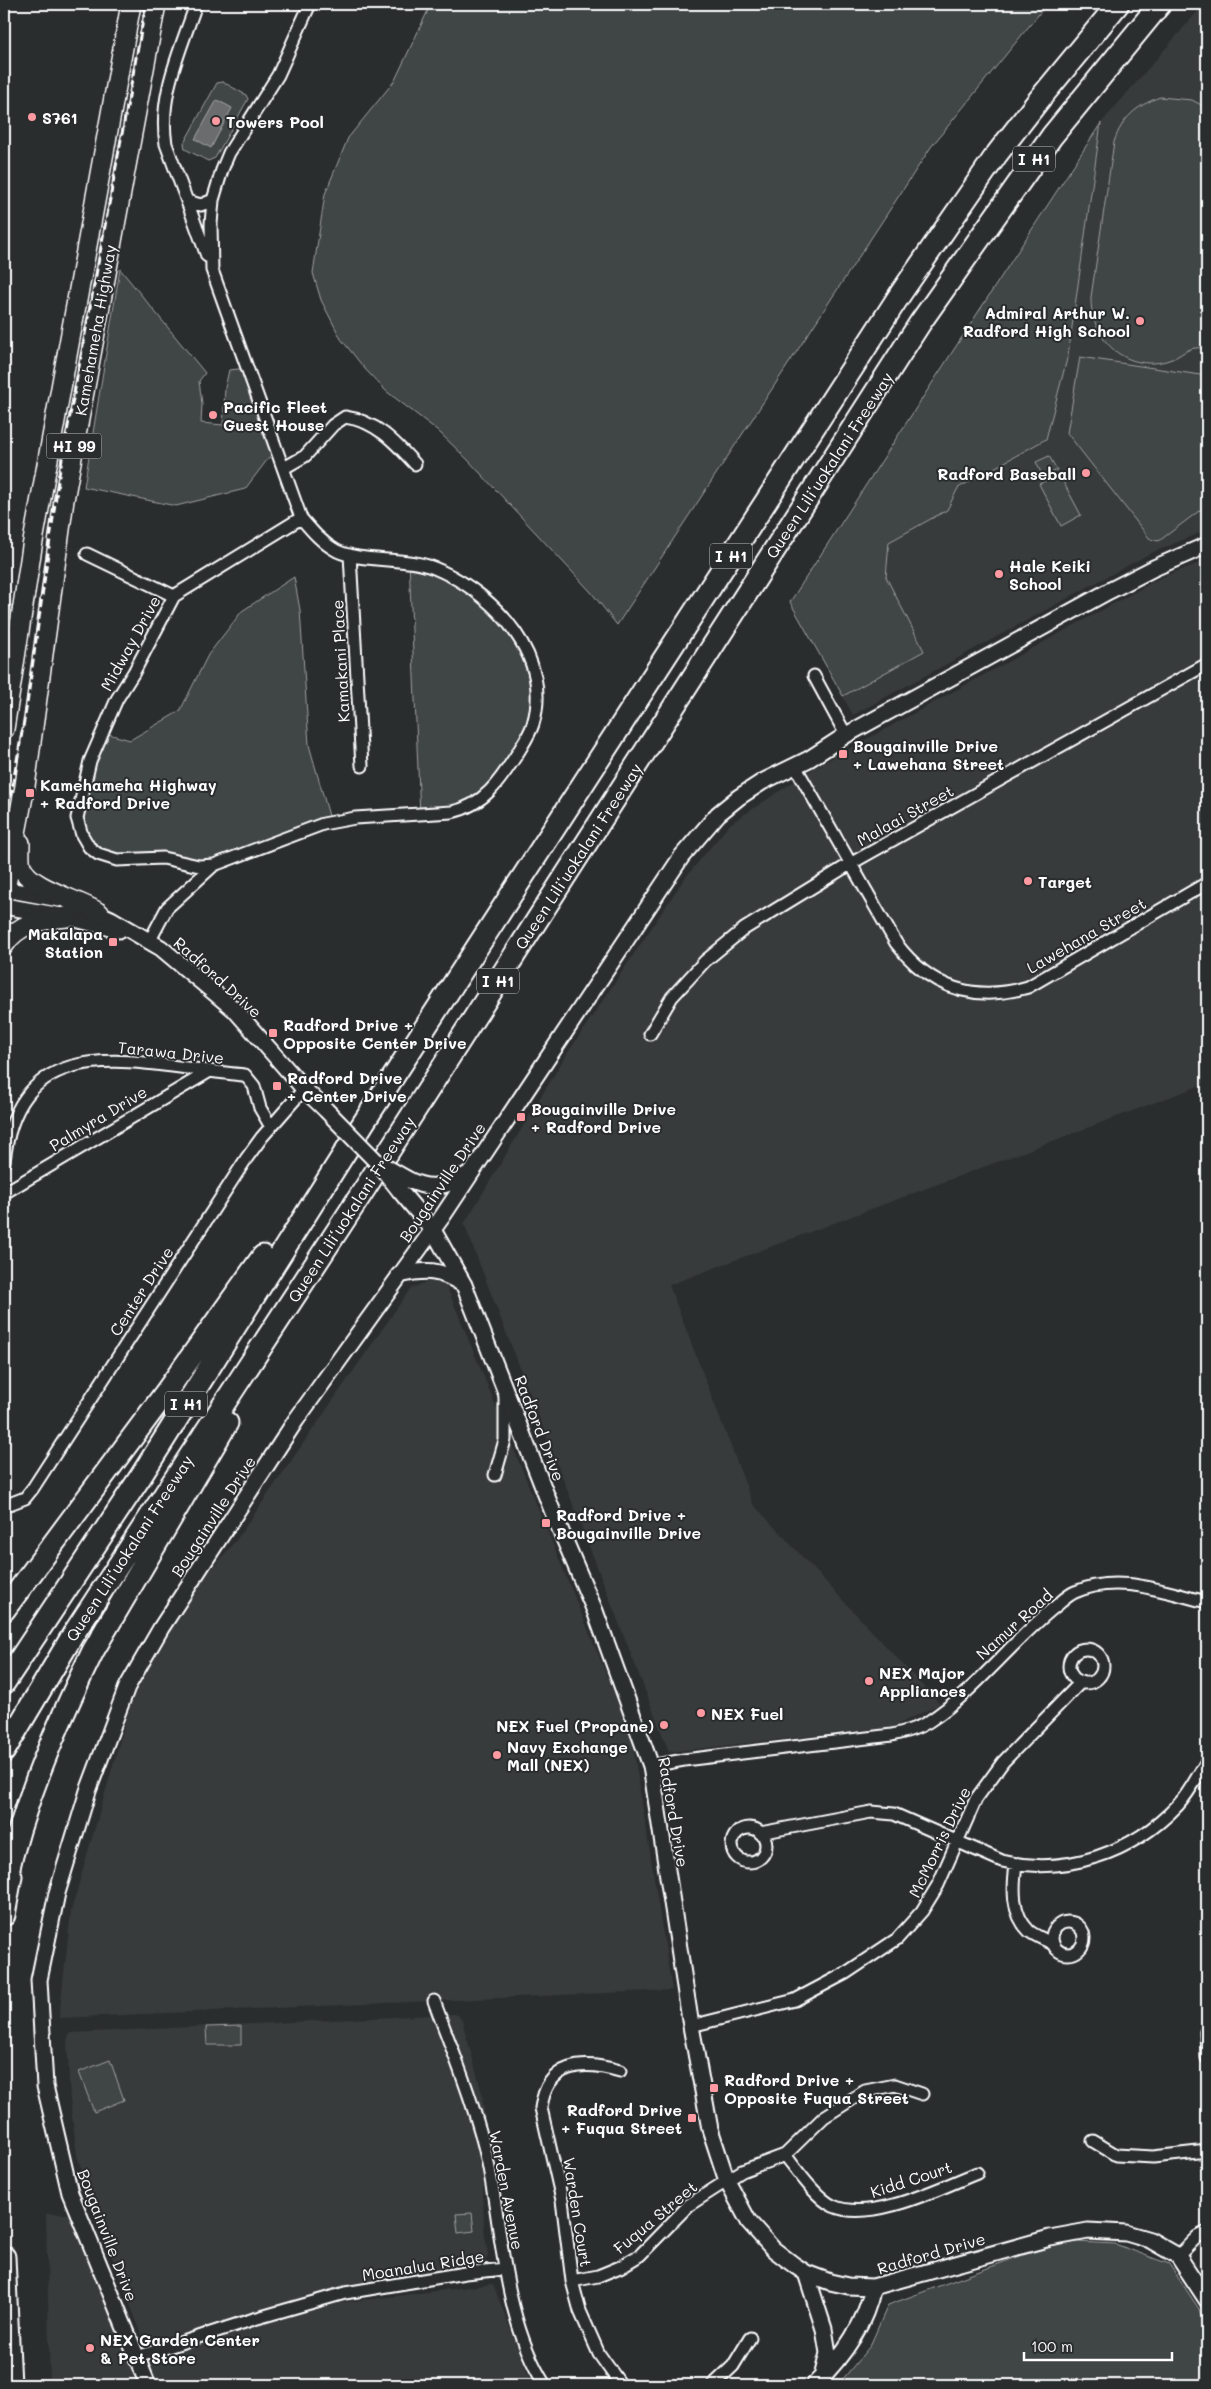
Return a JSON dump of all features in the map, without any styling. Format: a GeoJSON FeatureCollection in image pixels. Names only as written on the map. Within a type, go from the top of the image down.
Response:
{"type":"FeatureCollection","features":[{"type":"Feature","properties":{"kind":"highway","name":"Queen Liliʻuokalani Freeway"},"geometry":{"type":"LineString","coordinates":[[4,1683],[141,1476],[364,1122],[934,244],[1038,101],[1118,4]]}},
{"type":"Feature","properties":{"kind":"highway","name":"Queen Liliʻuokalani Freeway"},"geometry":{"type":"LineString","coordinates":[[4,1750],[74,1633],[360,1196],[920,323],[1052,136],[1160,4]]}},
{"type":"Feature","properties":{"kind":"highway"},"geometry":{"type":"LineString","coordinates":[[4,1610],[364,1122]]}},
{"type":"Feature","properties":{"kind":"highway"},"geometry":{"type":"LineString","coordinates":[[4,1888],[13,1849],[34,1787],[61,1718],[93,1651],[360,1196]]}},
{"type":"Feature","properties":{"kind":"highway"},"geometry":{"type":"LineString","coordinates":[[4,1915],[18,1847],[34,1787]]}},
{"type":"Feature","properties":{"kind":"highway"},"geometry":{"type":"LineString","coordinates":[[4,2257],[10,2385]]}},
{"type":"Feature","properties":{"kind":"main road","name":"Kamehameha Highway"},"geometry":{"type":"LineString","coordinates":[[4,729],[32,547],[131,4]]}},
{"type":"Feature","properties":{"kind":"main road","name":"Kamehameha Highway"},"geometry":{"type":"LineString","coordinates":[[4,895],[25,786],[64,500],[156,4]]}},
{"type":"Feature","properties":{"kind":"main road"},"geometry":{"type":"LineString","coordinates":[[25,786],[20,855],[24,871],[36,884],[79,901],[99,913]]}},
{"type":"Feature","properties":{"kind":"main road"},"geometry":{"type":"LineString","coordinates":[[4,945],[17,931],[30,924],[42,920],[66,917]]}},
{"type":"Feature","properties":{"kind":"street"},"geometry":{"type":"LineString","coordinates":[[149,942],[167,908],[214,866],[323,824],[355,818],[452,812],[464,809],[484,798],[497,784],[526,738],[533,724],[536,708],[536,693],[530,661],[520,640],[500,613],[482,597],[440,570],[409,561],[350,555],[322,541],[301,518],[166,144],[163,115],[165,100],[196,4]]}},
{"type":"Feature","properties":{"kind":"street"},"geometry":{"type":"LineString","coordinates":[[212,270],[210,224],[213,200],[222,170],[229,153],[278,75],[310,4]]}},
{"type":"Feature","properties":{"kind":"street"},"geometry":{"type":"LineString","coordinates":[[187,201],[201,205],[213,200]]}},
{"type":"Feature","properties":{"kind":"street"},"geometry":{"type":"LineString","coordinates":[[284,468],[305,456],[333,425],[346,417],[378,428],[390,437],[415,464]]}},
{"type":"Feature","properties":{"kind":"street","name":"Midway Drive"},"geometry":{"type":"LineString","coordinates":[[214,866],[199,866],[163,858],[124,860],[103,856],[85,842],[77,818],[90,761],[100,732],[174,596],[301,518]]}},
{"type":"Feature","properties":{"kind":"street","name":"Bougainville Drive"},"geometry":{"type":"LineString","coordinates":[[148,2385],[70,2193],[45,2086],[39,1980],[57,1893],[88,1791],[127,1687],[161,1628],[296,1420],[433,1230],[698,834],[718,814],[762,782],[795,766],[846,735],[1154,568],[1207,545]]}},
{"type":"Feature","properties":{"kind":"street"},"geometry":{"type":"LineString","coordinates":[[87,554],[174,596]]}},
{"type":"Feature","properties":{"kind":"street","name":"Kamakani Place"},"geometry":{"type":"LineString","coordinates":[[350,555],[362,766]]}},
{"type":"Feature","properties":{"kind":"street","name":"Malaai Street"},"geometry":{"type":"LineString","coordinates":[[650,1034],[672,997],[706,961],[744,929],[850,864],[1207,664]]}},
{"type":"Feature","properties":{"kind":"street"},"geometry":{"type":"LineString","coordinates":[[814,676],[846,735]]}},
{"type":"Feature","properties":{"kind":"street","name":"Lawehana Street"},"geometry":{"type":"LineString","coordinates":[[795,766],[850,864],[906,956],[918,968],[946,985],[979,994],[1012,992],[1043,980],[1207,883]]}},
{"type":"Feature","properties":{"kind":"street","name":"Radford Drive"},"geometry":{"type":"LineString","coordinates":[[4,895],[60,900],[99,913],[161,948],[235,1010],[304,1089],[404,1185],[433,1230],[464,1286],[554,1515],[595,1611],[650,1766],[691,2026],[712,2137],[727,2181],[749,2222],[773,2249],[806,2273],[848,2286],[873,2287],[1050,2238],[1088,2231],[1126,2233],[1150,2240],[1178,2256],[1207,2300]]}},
{"type":"Feature","properties":{"kind":"street","name":"Radford Drive"},"geometry":{"type":"LineString","coordinates":[[4,895],[66,917],[131,932]]}},
{"type":"Feature","properties":{"kind":"street","name":"Tarawa Drive"},"geometry":{"type":"LineString","coordinates":[[4,1162],[6,1140],[17,1108],[30,1090],[55,1072],[85,1064],[121,1060],[245,1076],[251,1080],[260,1108],[271,1127]]}},
{"type":"Feature","properties":{"kind":"street","name":"Palmyra Drive"},"geometry":{"type":"LineString","coordinates":[[4,1194],[210,1071]]}},
{"type":"Feature","properties":{"kind":"street","name":"Center Drive"},"geometry":{"type":"LineString","coordinates":[[4,1506],[25,1498],[33,1488],[246,1159],[304,1089]]}},
{"type":"Feature","properties":{"kind":"street"},"geometry":{"type":"LineString","coordinates":[[404,1185],[442,1187],[471,1172]]}},
{"type":"Feature","properties":{"kind":"street"},"geometry":{"type":"LineString","coordinates":[[400,1275],[424,1270],[436,1272],[452,1277],[464,1286]]}},
{"type":"Feature","properties":{"kind":"street"},"geometry":{"type":"LineString","coordinates":[[495,1475],[505,1440],[505,1389]]}},
{"type":"Feature","properties":{"kind":"street","name":"Namur Road"},"geometry":{"type":"LineString","coordinates":[[650,1766],[684,1760],[883,1736],[914,1729],[928,1722],[954,1702],[1056,1606],[1074,1592],[1106,1583],[1133,1584],[1207,1602]]}},
{"type":"Feature","properties":{"kind":"street","name":"McMorris Drive"},"geometry":{"type":"LineString","coordinates":[[691,2026],[795,2000],[846,1973],[897,1939],[927,1902],[938,1885],[976,1799],[1003,1762],[1081,1682]]}},
{"type":"Feature","properties":{"kind":"street"},"geometry":{"type":"LineString","coordinates":[[760,1832],[871,1812],[894,1814],[1002,1861],[1016,1864],[1075,1864],[1126,1846],[1155,1827],[1179,1804],[1207,1760]]}},
{"type":"Feature","properties":{"kind":"street"},"geometry":{"type":"LineString","coordinates":[[1016,1864],[1012,1890],[1018,1915],[1030,1931],[1053,1944]]}},
{"type":"Feature","properties":{"kind":"street","name":"Warden Avenue"},"geometry":{"type":"LineString","coordinates":[[434,2001],[478,2122],[488,2164],[506,2270],[522,2341],[546,2385]]}},
{"type":"Feature","properties":{"kind":"street"},"geometry":{"type":"LineString","coordinates":[[1207,2029],[1207,2058]]}},
{"type":"Feature","properties":{"kind":"street","name":"Warden Court"},"geometry":{"type":"LineString","coordinates":[[620,2071],[591,2064],[567,2068],[552,2080],[543,2094],[541,2108],[562,2200],[572,2281],[589,2336],[610,2372],[621,2385]]}},
{"type":"Feature","properties":{"kind":"street"},"geometry":{"type":"LineString","coordinates":[[785,2156],[824,2117],[865,2091],[895,2085],[922,2094]]}},
{"type":"Feature","properties":{"kind":"street"},"geometry":{"type":"LineString","coordinates":[[1093,2141],[1116,2155],[1153,2157],[1207,2151]]}},
{"type":"Feature","properties":{"kind":"street","name":"Fuqua Street"},"geometry":{"type":"LineString","coordinates":[[572,2281],[605,2273],[620,2267],[640,2255],[689,2205],[742,2171],[785,2156]]}},
{"type":"Feature","properties":{"kind":"street","name":"Kidd Court"},"geometry":{"type":"LineString","coordinates":[[785,2156],[810,2186],[832,2205],[854,2211],[878,2210],[977,2173]]}},
{"type":"Feature","properties":{"kind":"street"},"geometry":{"type":"LineString","coordinates":[[1178,2256],[1197,2237],[1207,2232]]}},
{"type":"Feature","properties":{"kind":"street","name":"Moanalua Ridge"},"geometry":{"type":"LineString","coordinates":[[137,2357],[254,2319],[345,2293],[465,2273],[506,2270]]}},
{"type":"Feature","properties":{"kind":"street"},"geometry":{"type":"LineString","coordinates":[[806,2273],[824,2329],[828,2353],[818,2381]]}},
{"type":"Feature","properties":{"kind":"street"},"geometry":{"type":"LineString","coordinates":[[818,2381],[856,2334],[869,2305],[873,2287]]}},
{"type":"Feature","properties":{"kind":"street"},"geometry":{"type":"LineString","coordinates":[[713,2385],[732,2366],[750,2338]]}},
{"type":"Feature","properties":{"kind":"shaded area"},"geometry":{"type":"Polygon","coordinates":[[[431,4],[1047,4],[931,147],[617,625],[591,592],[468,460],[437,430],[386,391],[365,369],[341,339],[321,300],[313,273],[325,194],[348,138],[395,80],[431,4]]]}},
{"type":"Feature","properties":{"kind":"shaded area","name":"Admiral Arthur W. Radford High School"},"geometry":{"type":"Polygon","coordinates":[[[1204,4],[1207,4],[1207,530],[1149,554],[853,715],[823,661],[885,577],[889,542],[947,510],[958,488],[1046,439],[1068,355],[1101,123],[1204,4]]]}},
{"type":"Feature","properties":{"kind":"shaded area","name":"Towers Pool"},"geometry":{"type":"Polygon","coordinates":[[[223,82],[246,95],[248,99],[215,158],[208,161],[185,149],[184,143],[217,83],[223,82]]]}},
{"type":"Feature","properties":{"kind":"shaded area"},"geometry":{"type":"Polygon","coordinates":[[[1160,97],[1192,100],[1207,108],[1207,328],[1204,348],[1193,348],[1172,359],[1151,363],[1136,361],[1112,348],[1096,326],[1092,312],[1091,297],[1114,142],[1121,126],[1131,114],[1144,104],[1160,97]]]}},
{"type":"Feature","properties":{"kind":"shaded area"},"geometry":{"type":"Polygon","coordinates":[[[217,100],[232,108],[211,148],[195,139],[217,100]]]}},
{"type":"Feature","properties":{"kind":"shaded area"},"geometry":{"type":"Polygon","coordinates":[[[1101,123],[1068,355],[1046,439],[958,488],[947,510],[889,542],[886,577],[924,651],[843,696],[790,602],[1101,123]]]}},
{"type":"Feature","properties":{"kind":"shaded area"},"geometry":{"type":"Polygon","coordinates":[[[120,269],[205,373],[199,381],[202,404],[201,423],[223,425],[225,388],[229,370],[248,368],[277,447],[245,489],[176,506],[84,487],[120,269]]]}},
{"type":"Feature","properties":{"kind":"shaded area"},"geometry":{"type":"Polygon","coordinates":[[[1080,357],[1207,376],[1207,505],[1159,541],[1150,539],[1067,433],[1080,357]]]}},
{"type":"Feature","properties":{"kind":"shaded area"},"geometry":{"type":"Polygon","coordinates":[[[1049,456],[1057,470],[1043,477],[1036,462],[1049,456]]]}},
{"type":"Feature","properties":{"kind":"shaded area"},"geometry":{"type":"Polygon","coordinates":[[[1059,474],[1081,515],[1061,526],[1039,484],[1059,474]]]}},
{"type":"Feature","properties":{"kind":"shaded area"},"geometry":{"type":"Polygon","coordinates":[[[1207,560],[1207,1083],[669,1285],[753,1504],[940,1704],[893,1727],[669,1752],[464,1224],[563,1060],[684,879],[730,824],[814,768],[1162,577],[1207,560]]]}},
{"type":"Feature","properties":{"kind":"shaded area"},"geometry":{"type":"Polygon","coordinates":[[[409,561],[425,564],[500,613],[534,674],[533,724],[484,798],[420,815],[409,561]]]}},
{"type":"Feature","properties":{"kind":"shaded area"},"geometry":{"type":"Polygon","coordinates":[[[294,577],[300,610],[309,745],[331,823],[214,865],[110,858],[82,835],[84,784],[101,732],[130,740],[180,711],[208,655],[242,611],[294,577]]]}},
{"type":"Feature","properties":{"kind":"shaded area"},"geometry":{"type":"Polygon","coordinates":[[[442,1275],[631,1734],[672,1990],[59,2018],[71,1911],[134,1692],[185,1601],[237,1539],[410,1289],[442,1275]]]}},
{"type":"Feature","properties":{"kind":"shaded area"},"geometry":{"type":"Polygon","coordinates":[[[458,2015],[462,2020],[482,2093],[486,2127],[483,2195],[484,2229],[488,2255],[485,2262],[480,2267],[410,2276],[342,2288],[274,2306],[155,2344],[146,2341],[143,2338],[90,2199],[77,2155],[70,2100],[67,2040],[70,2033],[458,2015]]]}},
{"type":"Feature","properties":{"kind":"shaded area"},"geometry":{"type":"Polygon","coordinates":[[[241,2026],[241,2045],[207,2045],[206,2027],[241,2026]]]}},
{"type":"Feature","properties":{"kind":"shaded area"},"geometry":{"type":"Polygon","coordinates":[[[110,2060],[124,2100],[94,2112],[79,2072],[110,2060]]]}},
{"type":"Feature","properties":{"kind":"shaded area"},"geometry":{"type":"Polygon","coordinates":[[[472,2213],[474,2231],[458,2233],[456,2214],[472,2213]]]}},
{"type":"Feature","properties":{"kind":"shaded area"},"geometry":{"type":"Polygon","coordinates":[[[46,2214],[68,2214],[133,2366],[233,2332],[329,2304],[493,2284],[532,2385],[50,2385],[46,2214]]]}},
{"type":"Feature","properties":{"kind":"shaded area"},"geometry":{"type":"Polygon","coordinates":[[[1077,2242],[1115,2244],[1169,2264],[1199,2309],[1207,2332],[1207,2385],[838,2385],[870,2346],[888,2305],[1039,2249],[1077,2242]]]}},
{"type":"Feature","properties":{"kind":"railway"},"geometry":{"type":"LineString","coordinates":[[4,833],[27,704],[59,475],[146,4]]}},
{"type":"Feature","properties":{"kind":"place","name":"S761"},"geometry":{"type":"Point","coordinates":[32,117]}},
{"type":"Feature","properties":{"kind":"place","name":"Towers Pool"},"geometry":{"type":"Point","coordinates":[216,121]}},
{"type":"Feature","properties":{"kind":"place","name":"Admiral Arthur W. Radford High School"},"geometry":{"type":"Point","coordinates":[1140,321]}},
{"type":"Feature","properties":{"kind":"place","name":"Pacific Fleet Guest House"},"geometry":{"type":"Point","coordinates":[213,415]}},
{"type":"Feature","properties":{"kind":"place","name":"Radford Baseball"},"geometry":{"type":"Point","coordinates":[1086,473]}},
{"type":"Feature","properties":{"kind":"place","name":"Hale Keiki School"},"geometry":{"type":"Point","coordinates":[999,574]}},
{"type":"Feature","properties":{"kind":"place","name":"Bougainville Drive + Lawehana Street"},"geometry":{"type":"Point","coordinates":[843,754]}},
{"type":"Feature","properties":{"kind":"place","name":"Kamehameha Highway + Radford Drive"},"geometry":{"type":"Point","coordinates":[30,793]}},
{"type":"Feature","properties":{"kind":"place","name":"Target"},"geometry":{"type":"Point","coordinates":[1028,881]}},
{"type":"Feature","properties":{"kind":"place","name":"Makalapa Station"},"geometry":{"type":"Point","coordinates":[113,942]}},
{"type":"Feature","properties":{"kind":"place","name":"Radford Drive + Opposite Center Drive"},"geometry":{"type":"Point","coordinates":[273,1033]}},
{"type":"Feature","properties":{"kind":"place","name":"Radford Drive + Center Drive"},"geometry":{"type":"Point","coordinates":[277,1086]}},
{"type":"Feature","properties":{"kind":"place","name":"Bougainville Drive + Radford Drive"},"geometry":{"type":"Point","coordinates":[521,1117]}},
{"type":"Feature","properties":{"kind":"place","name":"Radford Drive + Bougainville Drive"},"geometry":{"type":"Point","coordinates":[546,1523]}},
{"type":"Feature","properties":{"kind":"place","name":"NEX Major Appliances"},"geometry":{"type":"Point","coordinates":[869,1681]}},
{"type":"Feature","properties":{"kind":"place","name":"NEX Fuel"},"geometry":{"type":"Point","coordinates":[701,1713]}},
{"type":"Feature","properties":{"kind":"place","name":"NEX Fuel (Propane)"},"geometry":{"type":"Point","coordinates":[664,1725]}},
{"type":"Feature","properties":{"kind":"place","name":"Navy Exchange Mall (NEX)"},"geometry":{"type":"Point","coordinates":[497,1755]}},
{"type":"Feature","properties":{"kind":"place","name":"Radford Drive + Opposite Fuqua Street"},"geometry":{"type":"Point","coordinates":[714,2088]}},
{"type":"Feature","properties":{"kind":"place","name":"Radford Drive + Fuqua Street"},"geometry":{"type":"Point","coordinates":[692,2118]}},
{"type":"Feature","properties":{"kind":"place","name":"NEX Garden Center & Pet Store"},"geometry":{"type":"Point","coordinates":[90,2348]}}]}
